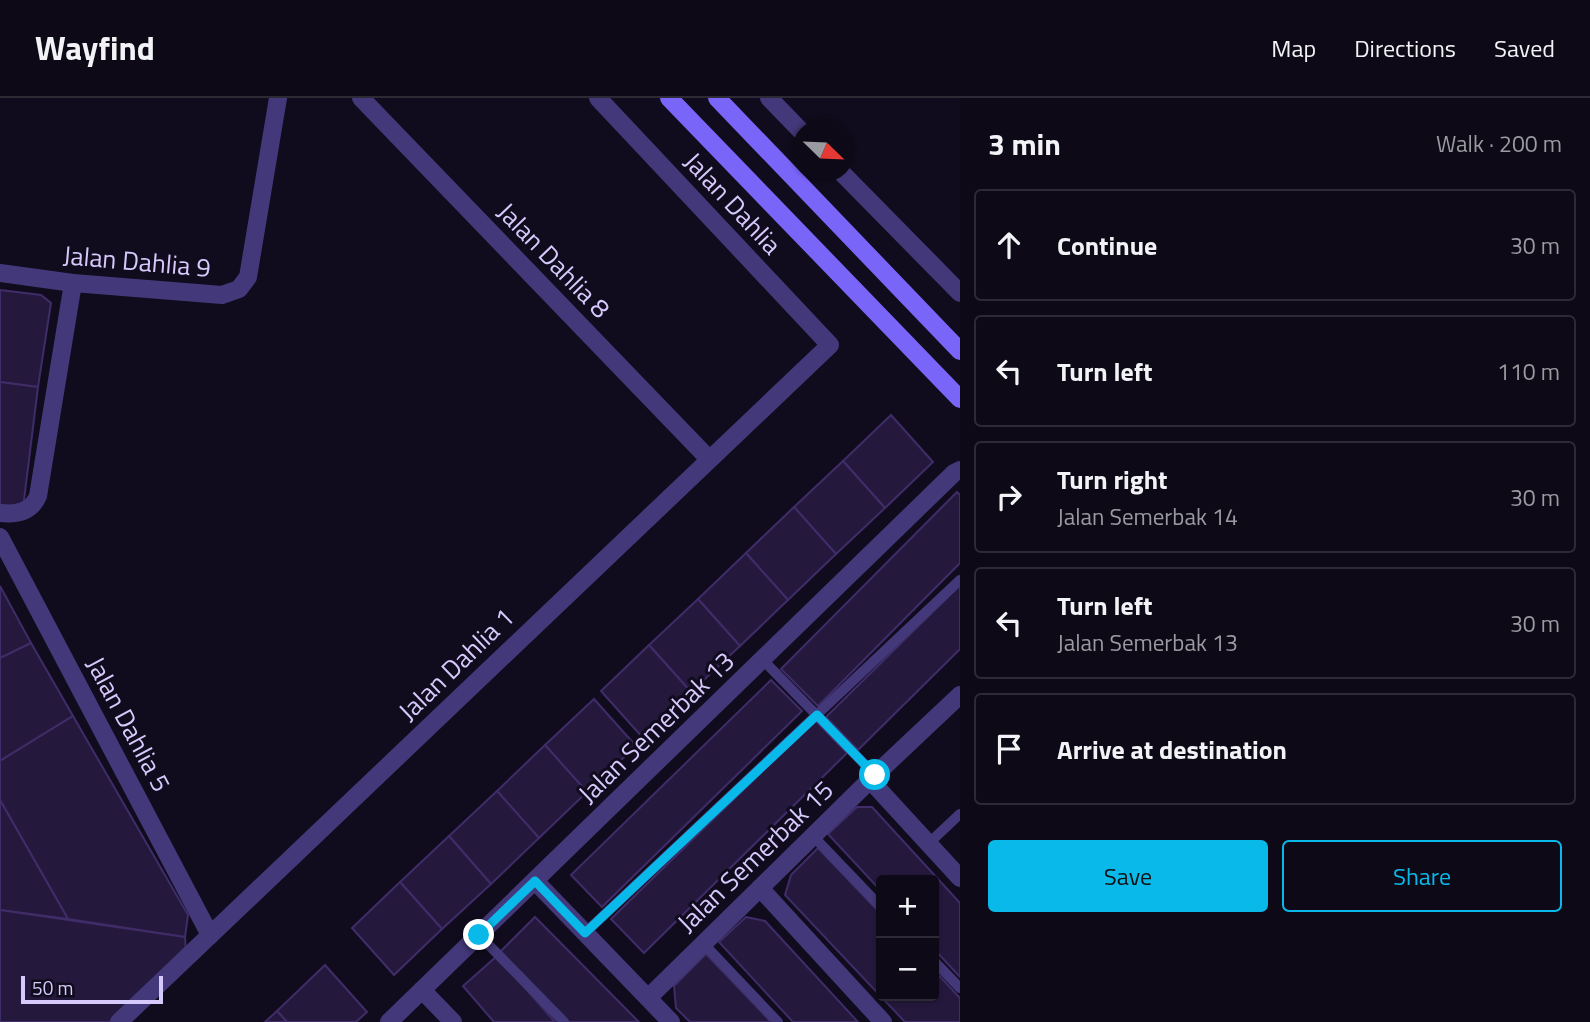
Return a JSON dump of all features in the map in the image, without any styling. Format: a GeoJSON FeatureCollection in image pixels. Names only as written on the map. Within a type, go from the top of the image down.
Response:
{"type":"FeatureCollection","features":[{"type":"Feature","properties":{"kind":"street","name":"Jalan Dahlia 9"},"geometry":{"type":"LineString","coordinates":[[0,273],[73,283],[222,295],[239,289],[248,277],[278,98]]}},
{"type":"Feature","properties":{"kind":"street","name":"Jalan Dahlia 8"},"geometry":{"type":"LineString","coordinates":[[361,98],[709,459]]}},
{"type":"Feature","properties":{"kind":"street","name":"Jalan Dahlia"},"geometry":{"type":"LineString","coordinates":[[598,98],[830,345]]}},
{"type":"Feature","properties":{"kind":"street"},"geometry":{"type":"LineString","coordinates":[[669,98],[960,399]]}},
{"type":"Feature","properties":{"kind":"street"},"geometry":{"type":"LineString","coordinates":[[718,98],[960,351]]}},
{"type":"Feature","properties":{"kind":"street"},"geometry":{"type":"LineString","coordinates":[[769,98],[792,121]]}},
{"type":"Feature","properties":{"kind":"street"},"geometry":{"type":"LineString","coordinates":[[851,182],[960,293]]}},
{"type":"Feature","properties":{"kind":"street"},"geometry":{"type":"LineString","coordinates":[[0,513],[25,511],[33,505],[38,496],[73,283]]}},
{"type":"Feature","properties":{"kind":"street","name":"Jalan Dahlia 1"},"geometry":{"type":"LineString","coordinates":[[119,1022],[830,345]]}},
{"type":"Feature","properties":{"kind":"street","name":"Jalan Semerbak 13"},"geometry":{"type":"LineString","coordinates":[[389,1022],[960,470]]}},
{"type":"Feature","properties":{"kind":"street","name":"Jalan Dahlia 5"},"geometry":{"type":"LineString","coordinates":[[0,537],[210,935]]}},
{"type":"Feature","properties":{"kind":"street","name":"Jalan Semerbak 15"},"geometry":{"type":"LineString","coordinates":[[648,998],[960,695]]}},
{"type":"Feature","properties":{"kind":"street"},"geometry":{"type":"LineString","coordinates":[[872,778],[960,878]]}},
{"type":"Feature","properties":{"kind":"street"},"geometry":{"type":"LineString","coordinates":[[535,881],[671,1022]]}},
{"type":"Feature","properties":{"kind":"street"},"geometry":{"type":"LineString","coordinates":[[760,887],[883,1022]]}},
{"type":"Feature","properties":{"kind":"street"},"geometry":{"type":"LineString","coordinates":[[422,990],[453,1022]]}},
{"type":"Feature","properties":{"kind":"lane"},"geometry":{"type":"LineString","coordinates":[[585,933],[960,580]]}},
{"type":"Feature","properties":{"kind":"lane"},"geometry":{"type":"LineString","coordinates":[[763,660],[817,715],[872,778]]}},
{"type":"Feature","properties":{"kind":"lane"},"geometry":{"type":"LineString","coordinates":[[929,844],[960,814]]}},
{"type":"Feature","properties":{"kind":"lane"},"geometry":{"type":"LineString","coordinates":[[813,836],[876,902]]}},
{"type":"Feature","properties":{"kind":"lane"},"geometry":{"type":"LineString","coordinates":[[479,935],[564,1022]]}},
{"type":"Feature","properties":{"kind":"lane"},"geometry":{"type":"LineString","coordinates":[[704,943],[778,1022]]}},
{"type":"Feature","properties":{"kind":"lane"},"geometry":{"type":"LineString","coordinates":[[939,966],[960,988]]}},
{"type":"Feature","properties":{"kind":"building"},"geometry":{"type":"Polygon","coordinates":[[[0,290],[41,295],[51,303],[38,387],[0,382],[0,290]]]}},
{"type":"Feature","properties":{"kind":"building"},"geometry":{"type":"Polygon","coordinates":[[[0,382],[38,387],[23,508],[0,505],[0,382]]]}},
{"type":"Feature","properties":{"kind":"building"},"geometry":{"type":"Polygon","coordinates":[[[891,415],[933,462],[885,508],[843,461],[891,415]]]}},
{"type":"Feature","properties":{"kind":"building"},"geometry":{"type":"Polygon","coordinates":[[[843,461],[885,508],[836,554],[794,507],[843,461]]]}},
{"type":"Feature","properties":{"kind":"building"},"geometry":{"type":"Polygon","coordinates":[[[957,492],[960,495],[960,563],[818,706],[781,669],[957,492]]]}},
{"type":"Feature","properties":{"kind":"building"},"geometry":{"type":"Polygon","coordinates":[[[794,507],[836,554],[788,600],[746,553],[794,507]]]}},
{"type":"Feature","properties":{"kind":"building"},"geometry":{"type":"Polygon","coordinates":[[[746,553],[788,600],[740,646],[698,599],[746,553]]]}},
{"type":"Feature","properties":{"kind":"building"},"geometry":{"type":"Polygon","coordinates":[[[960,585],[960,649],[858,750],[826,717],[960,585]]]}},
{"type":"Feature","properties":{"kind":"building"},"geometry":{"type":"Polygon","coordinates":[[[0,586],[31,643],[0,658],[0,586]]]}},
{"type":"Feature","properties":{"kind":"building"},"geometry":{"type":"Polygon","coordinates":[[[698,599],[740,646],[691,692],[649,645],[698,599]]]}},
{"type":"Feature","properties":{"kind":"building"},"geometry":{"type":"Polygon","coordinates":[[[31,643],[73,716],[0,761],[0,658],[31,643]]]}},
{"type":"Feature","properties":{"kind":"building"},"geometry":{"type":"Polygon","coordinates":[[[649,645],[691,692],[643,738],[601,691],[649,645]]]}},
{"type":"Feature","properties":{"kind":"building"},"geometry":{"type":"Polygon","coordinates":[[[771,680],[802,711],[602,907],[571,875],[771,680]]]}},
{"type":"Feature","properties":{"kind":"building"},"geometry":{"type":"Polygon","coordinates":[[[594,699],[636,746],[587,792],[545,745],[594,699]]]}},
{"type":"Feature","properties":{"kind":"building"},"geometry":{"type":"Polygon","coordinates":[[[73,716],[188,915],[185,937],[68,919],[0,800],[0,761],[73,716]]]}},
{"type":"Feature","properties":{"kind":"building"},"geometry":{"type":"Polygon","coordinates":[[[815,720],[847,753],[644,953],[611,919],[815,720]]]}},
{"type":"Feature","properties":{"kind":"building"},"geometry":{"type":"Polygon","coordinates":[[[545,745],[587,792],[539,838],[497,791],[545,745]]]}},
{"type":"Feature","properties":{"kind":"building"},"geometry":{"type":"Polygon","coordinates":[[[497,791],[539,838],[491,884],[449,836],[497,791]]]}},
{"type":"Feature","properties":{"kind":"building"},"geometry":{"type":"Polygon","coordinates":[[[0,800],[68,919],[0,910],[0,800]]]}},
{"type":"Feature","properties":{"kind":"building"},"geometry":{"type":"Polygon","coordinates":[[[857,807],[872,807],[934,875],[876,875],[876,886],[828,834],[857,807]]]}},
{"type":"Feature","properties":{"kind":"building"},"geometry":{"type":"Polygon","coordinates":[[[449,836],[491,884],[442,929],[400,882],[449,836]]]}},
{"type":"Feature","properties":{"kind":"building"},"geometry":{"type":"Polygon","coordinates":[[[818,848],[876,909],[876,991],[785,895],[791,875],[818,848]]]}},
{"type":"Feature","properties":{"kind":"building"},"geometry":{"type":"Polygon","coordinates":[[[939,880],[960,903],[960,977],[939,954],[939,880]]]}},
{"type":"Feature","properties":{"kind":"building"},"geometry":{"type":"Polygon","coordinates":[[[400,882],[442,929],[394,975],[352,928],[400,882]]]}},
{"type":"Feature","properties":{"kind":"building"},"geometry":{"type":"Polygon","coordinates":[[[0,910],[185,937],[186,952],[111,1022],[0,1022],[0,910]]]}},
{"type":"Feature","properties":{"kind":"building"},"geometry":{"type":"Polygon","coordinates":[[[535,917],[639,1022],[569,1022],[500,952],[535,917]]]}},
{"type":"Feature","properties":{"kind":"building"},"geometry":{"type":"Polygon","coordinates":[[[746,917],[765,921],[858,1022],[793,1022],[719,942],[746,917]]]}},
{"type":"Feature","properties":{"kind":"building"},"geometry":{"type":"Polygon","coordinates":[[[706,954],[771,1022],[690,1022],[676,1008],[674,986],[706,954]]]}},
{"type":"Feature","properties":{"kind":"building"},"geometry":{"type":"Polygon","coordinates":[[[497,956],[555,1022],[494,1022],[463,986],[497,956]]]}},
{"type":"Feature","properties":{"kind":"building"},"geometry":{"type":"Polygon","coordinates":[[[325,965],[367,1012],[356,1022],[287,1022],[277,1011],[325,965]]]}},
{"type":"Feature","properties":{"kind":"building"},"geometry":{"type":"Polygon","coordinates":[[[939,975],[960,998],[960,1022],[905,1022],[885,1001],[939,1001],[939,975]]]}},
{"type":"Feature","properties":{"kind":"building"},"geometry":{"type":"Polygon","coordinates":[[[277,1011],[287,1022],[265,1022],[277,1011]]]}},
{"type":"Feature","properties":{"kind":"route"},"geometry":{"type":"LineString","coordinates":[[479,935],[535,881],[585,933],[817,715],[875,775]]}}]}
